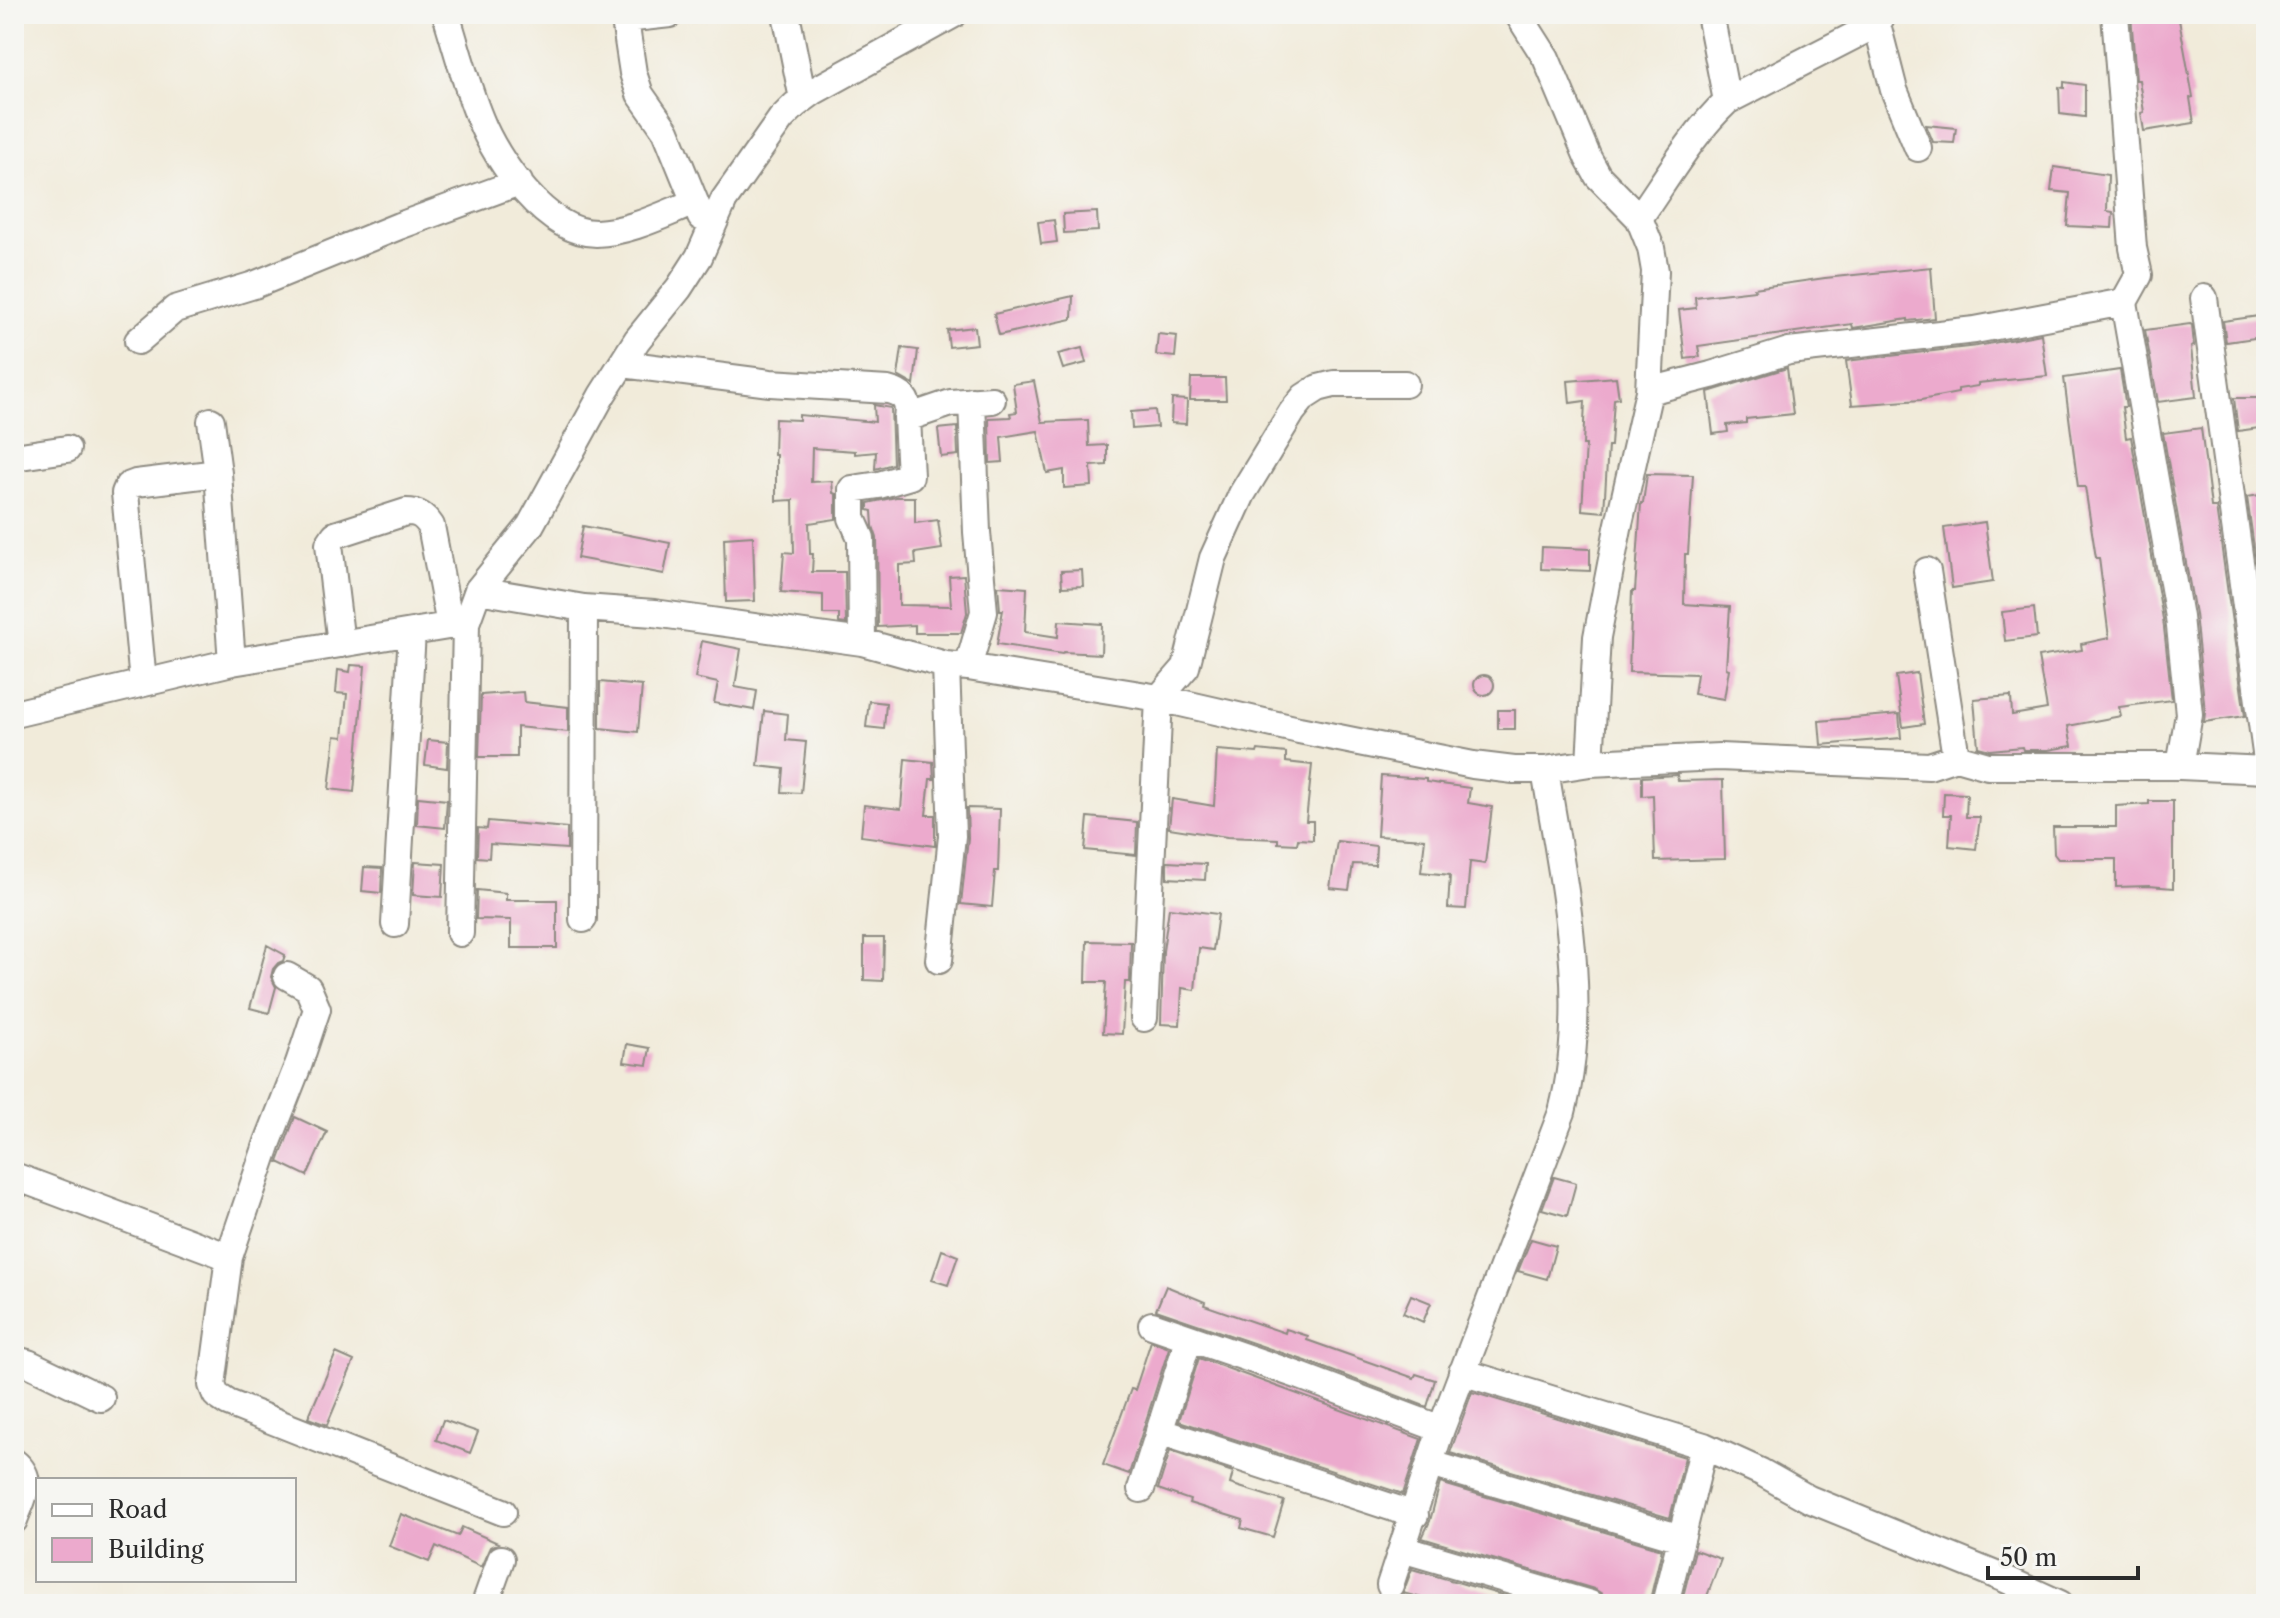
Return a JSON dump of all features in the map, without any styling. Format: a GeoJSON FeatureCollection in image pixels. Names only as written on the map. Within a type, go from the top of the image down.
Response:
{"type":"FeatureCollection","features":[{"type":"Feature","properties":{"kind":"street"},"geometry":{"type":"LineString","coordinates":[[446,14],[480,120],[499,157],[543,210],[568,227],[595,233],[631,227],[695,202]]}},
{"type":"Feature","properties":{"kind":"street"},"geometry":{"type":"LineString","coordinates":[[670,14],[624,17],[633,73],[640,94],[666,131],[709,236]]}},
{"type":"Feature","properties":{"kind":"street"},"geometry":{"type":"LineString","coordinates":[[786,14],[803,99]]}},
{"type":"Feature","properties":{"kind":"street"},"geometry":{"type":"LineString","coordinates":[[14,714],[232,662],[458,624],[478,590],[530,526],[602,395],[637,340],[679,288],[709,236],[724,200],[781,119],[803,99],[843,74],[954,14]]}},
{"type":"Feature","properties":{"kind":"street"},"geometry":{"type":"LineString","coordinates":[[1518,14],[1546,58],[1598,176],[1639,218],[1651,248],[1655,271],[1649,391],[1597,637],[1590,763]]}},
{"type":"Feature","properties":{"kind":"street"},"geometry":{"type":"LineString","coordinates":[[1710,14],[1727,101]]}},
{"type":"Feature","properties":{"kind":"street"},"geometry":{"type":"LineString","coordinates":[[2115,14],[2133,248],[2139,275],[2124,302],[2179,617],[2189,714],[2180,766]]}},
{"type":"Feature","properties":{"kind":"street"},"geometry":{"type":"LineString","coordinates":[[1639,218],[1694,137],[1727,101],[1880,19],[1894,90],[1918,148]]}},
{"type":"Feature","properties":{"kind":"street"},"geometry":{"type":"LineString","coordinates":[[138,341],[175,309],[254,285],[399,226],[519,182]]}},
{"type":"Feature","properties":{"kind":"street"},"geometry":{"type":"LineString","coordinates":[[2204,298],[2266,753]]}},
{"type":"Feature","properties":{"kind":"street"},"geometry":{"type":"LineString","coordinates":[[1649,391],[1789,351],[1975,330],[2124,302]]}},
{"type":"Feature","properties":{"kind":"street"},"geometry":{"type":"LineString","coordinates":[[623,364],[770,383],[888,390],[899,393],[907,400],[910,476],[852,489],[852,518],[861,538],[862,642]]}},
{"type":"Feature","properties":{"kind":"street"},"geometry":{"type":"LineString","coordinates":[[1144,1018],[1159,698],[1186,667],[1213,558],[1242,494],[1304,397],[1318,388],[1334,384],[1405,384]]}},
{"type":"Feature","properties":{"kind":"street"},"geometry":{"type":"LineString","coordinates":[[907,418],[951,403],[982,401],[977,532],[984,612],[957,666],[952,836],[939,960]]}},
{"type":"Feature","properties":{"kind":"street"},"geometry":{"type":"LineString","coordinates":[[211,421],[218,473],[232,662]]}},
{"type":"Feature","properties":{"kind":"street"},"geometry":{"type":"LineString","coordinates":[[14,457],[67,449]]}},
{"type":"Feature","properties":{"kind":"street"},"geometry":{"type":"LineString","coordinates":[[143,682],[125,493],[128,486],[136,483],[218,473]]}},
{"type":"Feature","properties":{"kind":"street"},"geometry":{"type":"LineString","coordinates":[[341,644],[329,544],[335,535],[406,512],[417,512],[431,526],[458,624],[460,933]]}},
{"type":"Feature","properties":{"kind":"street"},"geometry":{"type":"LineString","coordinates":[[1927,571],[1956,757]]}},
{"type":"Feature","properties":{"kind":"street"},"geometry":{"type":"LineString","coordinates":[[478,590],[584,608],[654,613],[862,642],[957,666],[1159,698],[1299,730],[1477,766],[1514,770],[1719,757],[1929,766],[1956,757],[1988,766],[2180,766],[2266,770]]}},
{"type":"Feature","properties":{"kind":"street"},"geometry":{"type":"LineString","coordinates":[[583,919],[584,608]]}},
{"type":"Feature","properties":{"kind":"street"},"geometry":{"type":"LineString","coordinates":[[395,924],[412,632]]}},
{"type":"Feature","properties":{"kind":"street"},"geometry":{"type":"LineString","coordinates":[[1390,1585],[1441,1429],[1562,1112],[1571,1074],[1574,954],[1545,770]]}},
{"type":"Feature","properties":{"kind":"street"},"geometry":{"type":"LineString","coordinates":[[287,976],[308,988],[317,1009],[229,1257],[212,1385],[216,1395],[228,1403],[503,1512]]}},
{"type":"Feature","properties":{"kind":"street"},"geometry":{"type":"LineString","coordinates":[[14,1176],[229,1257]]}},
{"type":"Feature","properties":{"kind":"street"},"geometry":{"type":"LineString","coordinates":[[1152,1325],[1441,1429]]}},
{"type":"Feature","properties":{"kind":"street"},"geometry":{"type":"LineString","coordinates":[[1141,1489],[1189,1338]]}},
{"type":"Feature","properties":{"kind":"street"},"geometry":{"type":"LineString","coordinates":[[14,1362],[28,1363],[101,1398]]}},
{"type":"Feature","properties":{"kind":"street"},"geometry":{"type":"LineString","coordinates":[[1462,1372],[1704,1446],[1761,1472],[1809,1499],[2060,1604]]}},
{"type":"Feature","properties":{"kind":"street"},"geometry":{"type":"LineString","coordinates":[[1159,1431],[1415,1515]]}},
{"type":"Feature","properties":{"kind":"street"},"geometry":{"type":"LineString","coordinates":[[1665,1604],[1704,1446]]}},
{"type":"Feature","properties":{"kind":"street"},"geometry":{"type":"LineString","coordinates":[[14,1462],[24,1471],[27,1481],[14,1520]]}},
{"type":"Feature","properties":{"kind":"street"},"geometry":{"type":"LineString","coordinates":[[1431,1464],[1681,1538]]}},
{"type":"Feature","properties":{"kind":"street"},"geometry":{"type":"LineString","coordinates":[[1402,1549],[1590,1604]]}},
{"type":"Feature","properties":{"kind":"street"},"geometry":{"type":"LineString","coordinates":[[485,1604],[501,1559]]}},
{"type":"Feature","properties":{"kind":"building"},"geometry":{"type":"Polygon","coordinates":[[[2131,14],[2178,14],[2193,97],[2190,98],[2194,123],[2144,131],[2131,14]]]}},
{"type":"Feature","properties":{"kind":"building"},"geometry":{"type":"Polygon","coordinates":[[[2064,82],[2085,85],[2085,117],[2060,114],[2059,87],[2064,88],[2064,82]]]}},
{"type":"Feature","properties":{"kind":"building"},"geometry":{"type":"Polygon","coordinates":[[[1926,125],[1956,128],[1954,143],[1933,142],[1926,125]]]}},
{"type":"Feature","properties":{"kind":"building"},"geometry":{"type":"Polygon","coordinates":[[[2054,167],[2108,175],[2107,211],[2113,212],[2112,228],[2067,226],[2070,193],[2051,191],[2054,167]]]}},
{"type":"Feature","properties":{"kind":"building"},"geometry":{"type":"Polygon","coordinates":[[[1097,212],[1098,231],[1064,233],[1063,214],[1097,212]]]}},
{"type":"Feature","properties":{"kind":"building"},"geometry":{"type":"Polygon","coordinates":[[[1054,220],[1057,242],[1041,244],[1038,222],[1054,220]]]}},
{"type":"Feature","properties":{"kind":"building"},"geometry":{"type":"Polygon","coordinates":[[[1931,267],[1935,318],[1853,328],[1852,324],[1698,346],[1700,357],[1685,359],[1679,310],[1696,308],[1695,297],[1825,278],[1931,267]]]}},
{"type":"Feature","properties":{"kind":"building"},"geometry":{"type":"Polygon","coordinates":[[[1073,296],[1072,319],[999,335],[994,314],[1073,296]]]}},
{"type":"Feature","properties":{"kind":"building"},"geometry":{"type":"Polygon","coordinates":[[[2259,316],[2262,337],[2226,342],[2223,321],[2259,316]]]}},
{"type":"Feature","properties":{"kind":"building"},"geometry":{"type":"Polygon","coordinates":[[[2190,324],[2196,397],[2158,402],[2145,330],[2190,324]]]}},
{"type":"Feature","properties":{"kind":"building"},"geometry":{"type":"Polygon","coordinates":[[[975,327],[977,344],[949,347],[947,330],[975,327]]]}},
{"type":"Feature","properties":{"kind":"building"},"geometry":{"type":"Polygon","coordinates":[[[1158,334],[1177,336],[1175,357],[1156,355],[1158,334]]]}},
{"type":"Feature","properties":{"kind":"building"},"geometry":{"type":"Polygon","coordinates":[[[2041,334],[2047,376],[1978,383],[1978,386],[1958,389],[1958,393],[1921,400],[1852,405],[1846,361],[1977,346],[2041,334]]]}},
{"type":"Feature","properties":{"kind":"building"},"geometry":{"type":"Polygon","coordinates":[[[902,348],[918,350],[914,385],[898,376],[902,348]]]}},
{"type":"Feature","properties":{"kind":"building"},"geometry":{"type":"Polygon","coordinates":[[[1082,348],[1086,363],[1063,369],[1058,354],[1082,348]]]}},
{"type":"Feature","properties":{"kind":"building"},"geometry":{"type":"Polygon","coordinates":[[[1787,368],[1793,414],[1746,419],[1746,423],[1727,425],[1728,432],[1713,434],[1708,392],[1787,368]]]}},
{"type":"Feature","properties":{"kind":"building"},"geometry":{"type":"Polygon","coordinates":[[[2120,370],[2126,407],[2122,407],[2126,438],[2131,437],[2163,619],[2172,700],[2119,707],[2121,716],[2068,726],[2072,746],[2048,750],[2023,750],[2022,747],[1990,750],[1978,747],[1974,699],[2011,696],[2012,715],[2047,709],[2038,657],[2082,650],[2081,644],[2109,638],[2099,558],[2096,558],[2085,487],[2078,487],[2064,378],[2120,370]]]}},
{"type":"Feature","properties":{"kind":"building"},"geometry":{"type":"Polygon","coordinates":[[[1616,377],[1619,398],[1614,399],[1604,512],[1582,510],[1585,401],[1570,403],[1568,381],[1616,377]]]}},
{"type":"Feature","properties":{"kind":"building"},"geometry":{"type":"Polygon","coordinates":[[[1191,378],[1225,378],[1226,400],[1190,400],[1191,378]]]}},
{"type":"Feature","properties":{"kind":"building"},"geometry":{"type":"Polygon","coordinates":[[[1034,381],[1042,422],[1088,420],[1089,446],[1107,445],[1107,465],[1091,466],[1092,486],[1064,488],[1064,470],[1047,473],[1038,431],[1001,437],[1003,462],[990,463],[989,418],[1011,417],[1010,413],[1017,412],[1013,384],[1034,381]]]}},
{"type":"Feature","properties":{"kind":"building"},"geometry":{"type":"Polygon","coordinates":[[[2234,398],[2263,398],[2266,427],[2238,431],[2234,398]]]}},
{"type":"Feature","properties":{"kind":"building"},"geometry":{"type":"Polygon","coordinates":[[[1172,399],[1187,400],[1186,424],[1171,423],[1172,399]]]}},
{"type":"Feature","properties":{"kind":"building"},"geometry":{"type":"Polygon","coordinates":[[[874,405],[891,408],[893,464],[875,469],[876,452],[855,454],[855,451],[812,448],[811,482],[832,481],[833,493],[836,494],[836,519],[809,523],[812,572],[845,572],[846,624],[839,623],[839,614],[823,614],[823,595],[781,592],[784,552],[794,553],[793,500],[776,501],[775,419],[799,420],[799,415],[875,422],[874,405]]]}},
{"type":"Feature","properties":{"kind":"building"},"geometry":{"type":"Polygon","coordinates":[[[1155,410],[1157,427],[1132,429],[1131,412],[1155,410]]]}},
{"type":"Feature","properties":{"kind":"building"},"geometry":{"type":"Polygon","coordinates":[[[957,427],[958,455],[941,457],[938,429],[957,427]]]}},
{"type":"Feature","properties":{"kind":"building"},"geometry":{"type":"Polygon","coordinates":[[[2201,428],[2211,507],[2216,507],[2245,716],[2204,722],[2195,614],[2163,433],[2201,428]]]}},
{"type":"Feature","properties":{"kind":"building"},"geometry":{"type":"Polygon","coordinates":[[[1647,474],[1693,475],[1688,554],[1685,554],[1684,604],[1730,607],[1726,668],[1729,669],[1724,699],[1694,694],[1697,674],[1629,672],[1632,591],[1635,591],[1641,503],[1647,474]]]}},
{"type":"Feature","properties":{"kind":"building"},"geometry":{"type":"Polygon","coordinates":[[[2266,494],[2266,634],[2247,497],[2266,494]]]}},
{"type":"Feature","properties":{"kind":"building"},"geometry":{"type":"Polygon","coordinates":[[[896,497],[915,497],[915,523],[938,520],[942,549],[915,553],[916,564],[899,565],[899,605],[951,606],[949,576],[964,575],[967,613],[961,633],[915,633],[915,625],[878,627],[877,538],[868,503],[896,497]]]}},
{"type":"Feature","properties":{"kind":"building"},"geometry":{"type":"Polygon","coordinates":[[[1985,522],[1993,582],[1952,588],[1944,528],[1985,522]]]}},
{"type":"Feature","properties":{"kind":"building"},"geometry":{"type":"Polygon","coordinates":[[[583,526],[670,543],[664,574],[577,558],[583,526]]]}},
{"type":"Feature","properties":{"kind":"building"},"geometry":{"type":"Polygon","coordinates":[[[753,536],[755,601],[726,602],[724,538],[753,536]]]}},
{"type":"Feature","properties":{"kind":"building"},"geometry":{"type":"Polygon","coordinates":[[[1542,547],[1590,549],[1590,571],[1541,569],[1542,547]]]}},
{"type":"Feature","properties":{"kind":"building"},"geometry":{"type":"Polygon","coordinates":[[[1082,570],[1083,586],[1062,587],[1061,571],[1082,570]]]}},
{"type":"Feature","properties":{"kind":"building"},"geometry":{"type":"Polygon","coordinates":[[[998,586],[1027,588],[1025,632],[1058,637],[1059,621],[1102,624],[1101,654],[1062,654],[997,644],[1003,610],[1000,610],[998,586]]]}},
{"type":"Feature","properties":{"kind":"building"},"geometry":{"type":"Polygon","coordinates":[[[2034,608],[2037,637],[2005,641],[2002,612],[2034,608]]]}},
{"type":"Feature","properties":{"kind":"building"},"geometry":{"type":"Polygon","coordinates":[[[702,641],[741,649],[735,687],[757,691],[754,710],[714,703],[718,683],[695,678],[702,641]]]}},
{"type":"Feature","properties":{"kind":"building"},"geometry":{"type":"Polygon","coordinates":[[[351,665],[365,666],[354,792],[329,789],[335,736],[343,737],[347,694],[336,693],[338,670],[350,672],[351,665]]]}},
{"type":"Feature","properties":{"kind":"building"},"geometry":{"type":"Polygon","coordinates":[[[1917,673],[1924,724],[1903,727],[1896,676],[1917,673]]]}},
{"type":"Feature","properties":{"kind":"building"},"geometry":{"type":"Polygon","coordinates":[[[1484,675],[1491,678],[1494,685],[1491,692],[1484,695],[1477,692],[1474,685],[1477,678],[1484,675]]]}},
{"type":"Feature","properties":{"kind":"building"},"geometry":{"type":"Polygon","coordinates":[[[600,682],[642,686],[638,732],[600,728],[600,682]]]}},
{"type":"Feature","properties":{"kind":"building"},"geometry":{"type":"Polygon","coordinates":[[[523,692],[524,702],[568,707],[568,732],[517,727],[517,757],[479,757],[481,695],[523,692]]]}},
{"type":"Feature","properties":{"kind":"building"},"geometry":{"type":"Polygon","coordinates":[[[869,701],[886,703],[884,729],[866,727],[869,701]]]}},
{"type":"Feature","properties":{"kind":"building"},"geometry":{"type":"Polygon","coordinates":[[[1498,710],[1515,710],[1515,729],[1498,729],[1498,710]]]}},
{"type":"Feature","properties":{"kind":"building"},"geometry":{"type":"Polygon","coordinates":[[[764,711],[788,714],[786,740],[806,742],[801,793],[782,792],[784,769],[758,766],[764,711]]]}},
{"type":"Feature","properties":{"kind":"building"},"geometry":{"type":"Polygon","coordinates":[[[1899,714],[1901,738],[1821,745],[1819,721],[1899,714]]]}},
{"type":"Feature","properties":{"kind":"building"},"geometry":{"type":"Polygon","coordinates":[[[428,740],[448,742],[447,768],[425,765],[428,740]]]}},
{"type":"Feature","properties":{"kind":"building"},"geometry":{"type":"Polygon","coordinates":[[[1217,750],[1286,753],[1286,762],[1312,765],[1306,821],[1313,821],[1313,840],[1298,839],[1297,844],[1278,843],[1278,839],[1227,837],[1169,828],[1172,799],[1214,806],[1217,750]]]}},
{"type":"Feature","properties":{"kind":"building"},"geometry":{"type":"Polygon","coordinates":[[[905,759],[933,762],[934,779],[930,779],[926,815],[935,815],[935,846],[861,836],[864,805],[901,809],[905,759]]]}},
{"type":"Feature","properties":{"kind":"building"},"geometry":{"type":"Polygon","coordinates":[[[1677,775],[1678,781],[1723,780],[1725,859],[1655,861],[1653,795],[1642,796],[1642,777],[1677,775]]]}},
{"type":"Feature","properties":{"kind":"building"},"geometry":{"type":"Polygon","coordinates":[[[1381,776],[1426,779],[1426,782],[1470,788],[1468,803],[1492,807],[1485,864],[1470,862],[1466,909],[1448,908],[1450,875],[1421,872],[1425,839],[1377,836],[1381,776]]]}},
{"type":"Feature","properties":{"kind":"building"},"geometry":{"type":"Polygon","coordinates":[[[1944,793],[1967,794],[1966,817],[1980,817],[1976,849],[1949,846],[1951,815],[1943,815],[1944,793]]]}},
{"type":"Feature","properties":{"kind":"building"},"geometry":{"type":"Polygon","coordinates":[[[418,797],[447,800],[445,828],[417,825],[418,797]]]}},
{"type":"Feature","properties":{"kind":"building"},"geometry":{"type":"Polygon","coordinates":[[[2149,801],[2173,801],[2173,888],[2116,887],[2116,859],[2058,859],[2054,854],[2053,827],[2116,827],[2116,806],[2149,804],[2149,801]]]}},
{"type":"Feature","properties":{"kind":"building"},"geometry":{"type":"Polygon","coordinates":[[[967,808],[1000,809],[998,871],[995,871],[992,907],[961,904],[968,838],[967,808]]]}},
{"type":"Feature","properties":{"kind":"building"},"geometry":{"type":"Polygon","coordinates":[[[1088,817],[1137,822],[1136,855],[1085,850],[1088,817]]]}},
{"type":"Feature","properties":{"kind":"building"},"geometry":{"type":"Polygon","coordinates":[[[488,821],[567,828],[567,849],[490,844],[489,858],[477,857],[478,828],[487,829],[488,821]]]}},
{"type":"Feature","properties":{"kind":"building"},"geometry":{"type":"Polygon","coordinates":[[[1337,841],[1376,846],[1375,865],[1353,864],[1349,890],[1330,888],[1337,841]]]}},
{"type":"Feature","properties":{"kind":"building"},"geometry":{"type":"Polygon","coordinates":[[[415,862],[444,864],[442,897],[413,895],[415,862]]]}},
{"type":"Feature","properties":{"kind":"building"},"geometry":{"type":"Polygon","coordinates":[[[1167,862],[1206,864],[1205,880],[1167,878],[1167,862]]]}},
{"type":"Feature","properties":{"kind":"building"},"geometry":{"type":"Polygon","coordinates":[[[364,867],[382,868],[381,893],[362,891],[364,867]]]}},
{"type":"Feature","properties":{"kind":"building"},"geometry":{"type":"Polygon","coordinates":[[[477,890],[506,893],[506,900],[557,900],[557,948],[511,948],[511,920],[476,919],[477,890]]]}},
{"type":"Feature","properties":{"kind":"building"},"geometry":{"type":"Polygon","coordinates":[[[1169,908],[1218,914],[1213,950],[1199,948],[1195,990],[1182,988],[1180,1025],[1161,1024],[1163,951],[1169,908]]]}},
{"type":"Feature","properties":{"kind":"building"},"geometry":{"type":"Polygon","coordinates":[[[864,938],[884,938],[883,981],[864,980],[864,938]]]}},
{"type":"Feature","properties":{"kind":"building"},"geometry":{"type":"Polygon","coordinates":[[[1087,941],[1131,942],[1130,982],[1125,982],[1122,1034],[1103,1033],[1106,982],[1086,982],[1087,941]]]}},
{"type":"Feature","properties":{"kind":"building"},"geometry":{"type":"Polygon","coordinates":[[[267,945],[285,955],[273,969],[271,977],[276,987],[269,1013],[250,1008],[267,945]]]}},
{"type":"Feature","properties":{"kind":"building"},"geometry":{"type":"Polygon","coordinates":[[[627,1044],[650,1048],[647,1065],[624,1062],[627,1044]]]}},
{"type":"Feature","properties":{"kind":"building"},"geometry":{"type":"Polygon","coordinates":[[[295,1117],[327,1132],[307,1176],[278,1162],[295,1117]]]}},
{"type":"Feature","properties":{"kind":"building"},"geometry":{"type":"Polygon","coordinates":[[[1554,1177],[1576,1183],[1567,1216],[1542,1209],[1554,1177]]]}},
{"type":"Feature","properties":{"kind":"building"},"geometry":{"type":"Polygon","coordinates":[[[1531,1239],[1556,1246],[1547,1279],[1518,1271],[1531,1239]]]}},
{"type":"Feature","properties":{"kind":"building"},"geometry":{"type":"Polygon","coordinates":[[[942,1250],[958,1256],[948,1285],[932,1280],[942,1250]]]}},
{"type":"Feature","properties":{"kind":"building"},"geometry":{"type":"Polygon","coordinates":[[[1166,1286],[1205,1302],[1204,1305],[1285,1333],[1286,1329],[1308,1336],[1307,1340],[1414,1378],[1416,1374],[1435,1380],[1427,1407],[1306,1361],[1156,1310],[1166,1286]]]}},
{"type":"Feature","properties":{"kind":"building"},"geometry":{"type":"Polygon","coordinates":[[[1411,1295],[1431,1303],[1423,1322],[1403,1313],[1411,1295]]]}},
{"type":"Feature","properties":{"kind":"building"},"geometry":{"type":"Polygon","coordinates":[[[1151,1341],[1169,1348],[1129,1474],[1103,1465],[1131,1389],[1135,1390],[1151,1341]]]}},
{"type":"Feature","properties":{"kind":"building"},"geometry":{"type":"Polygon","coordinates":[[[336,1353],[354,1361],[327,1425],[308,1418],[336,1353]]]}},
{"type":"Feature","properties":{"kind":"building"},"geometry":{"type":"Polygon","coordinates":[[[1199,1358],[1421,1439],[1403,1494],[1179,1421],[1199,1358]]]}},
{"type":"Feature","properties":{"kind":"building"},"geometry":{"type":"Polygon","coordinates":[[[1472,1392],[1685,1457],[1670,1518],[1450,1453],[1472,1392]]]}},
{"type":"Feature","properties":{"kind":"building"},"geometry":{"type":"Polygon","coordinates":[[[443,1420],[478,1432],[470,1453],[436,1440],[443,1420]]]}},
{"type":"Feature","properties":{"kind":"building"},"geometry":{"type":"Polygon","coordinates":[[[1170,1451],[1233,1472],[1230,1484],[1284,1501],[1273,1537],[1241,1528],[1243,1520],[1189,1503],[1190,1500],[1158,1489],[1170,1451]]]}},
{"type":"Feature","properties":{"kind":"building"},"geometry":{"type":"Polygon","coordinates":[[[1440,1483],[1662,1549],[1649,1604],[1614,1596],[1613,1604],[1606,1604],[1602,1594],[1594,1589],[1422,1538],[1440,1483]]]}},
{"type":"Feature","properties":{"kind":"building"},"geometry":{"type":"Polygon","coordinates":[[[401,1514],[458,1536],[462,1527],[498,1543],[490,1547],[481,1567],[436,1546],[429,1562],[389,1546],[401,1514]]]}},
{"type":"Feature","properties":{"kind":"building"},"geometry":{"type":"Polygon","coordinates":[[[1695,1550],[1721,1559],[1704,1604],[1681,1604],[1695,1550]]]}},
{"type":"Feature","properties":{"kind":"building"},"geometry":{"type":"Polygon","coordinates":[[[1412,1569],[1533,1604],[1444,1604],[1403,1593],[1412,1569]]]}}]}
